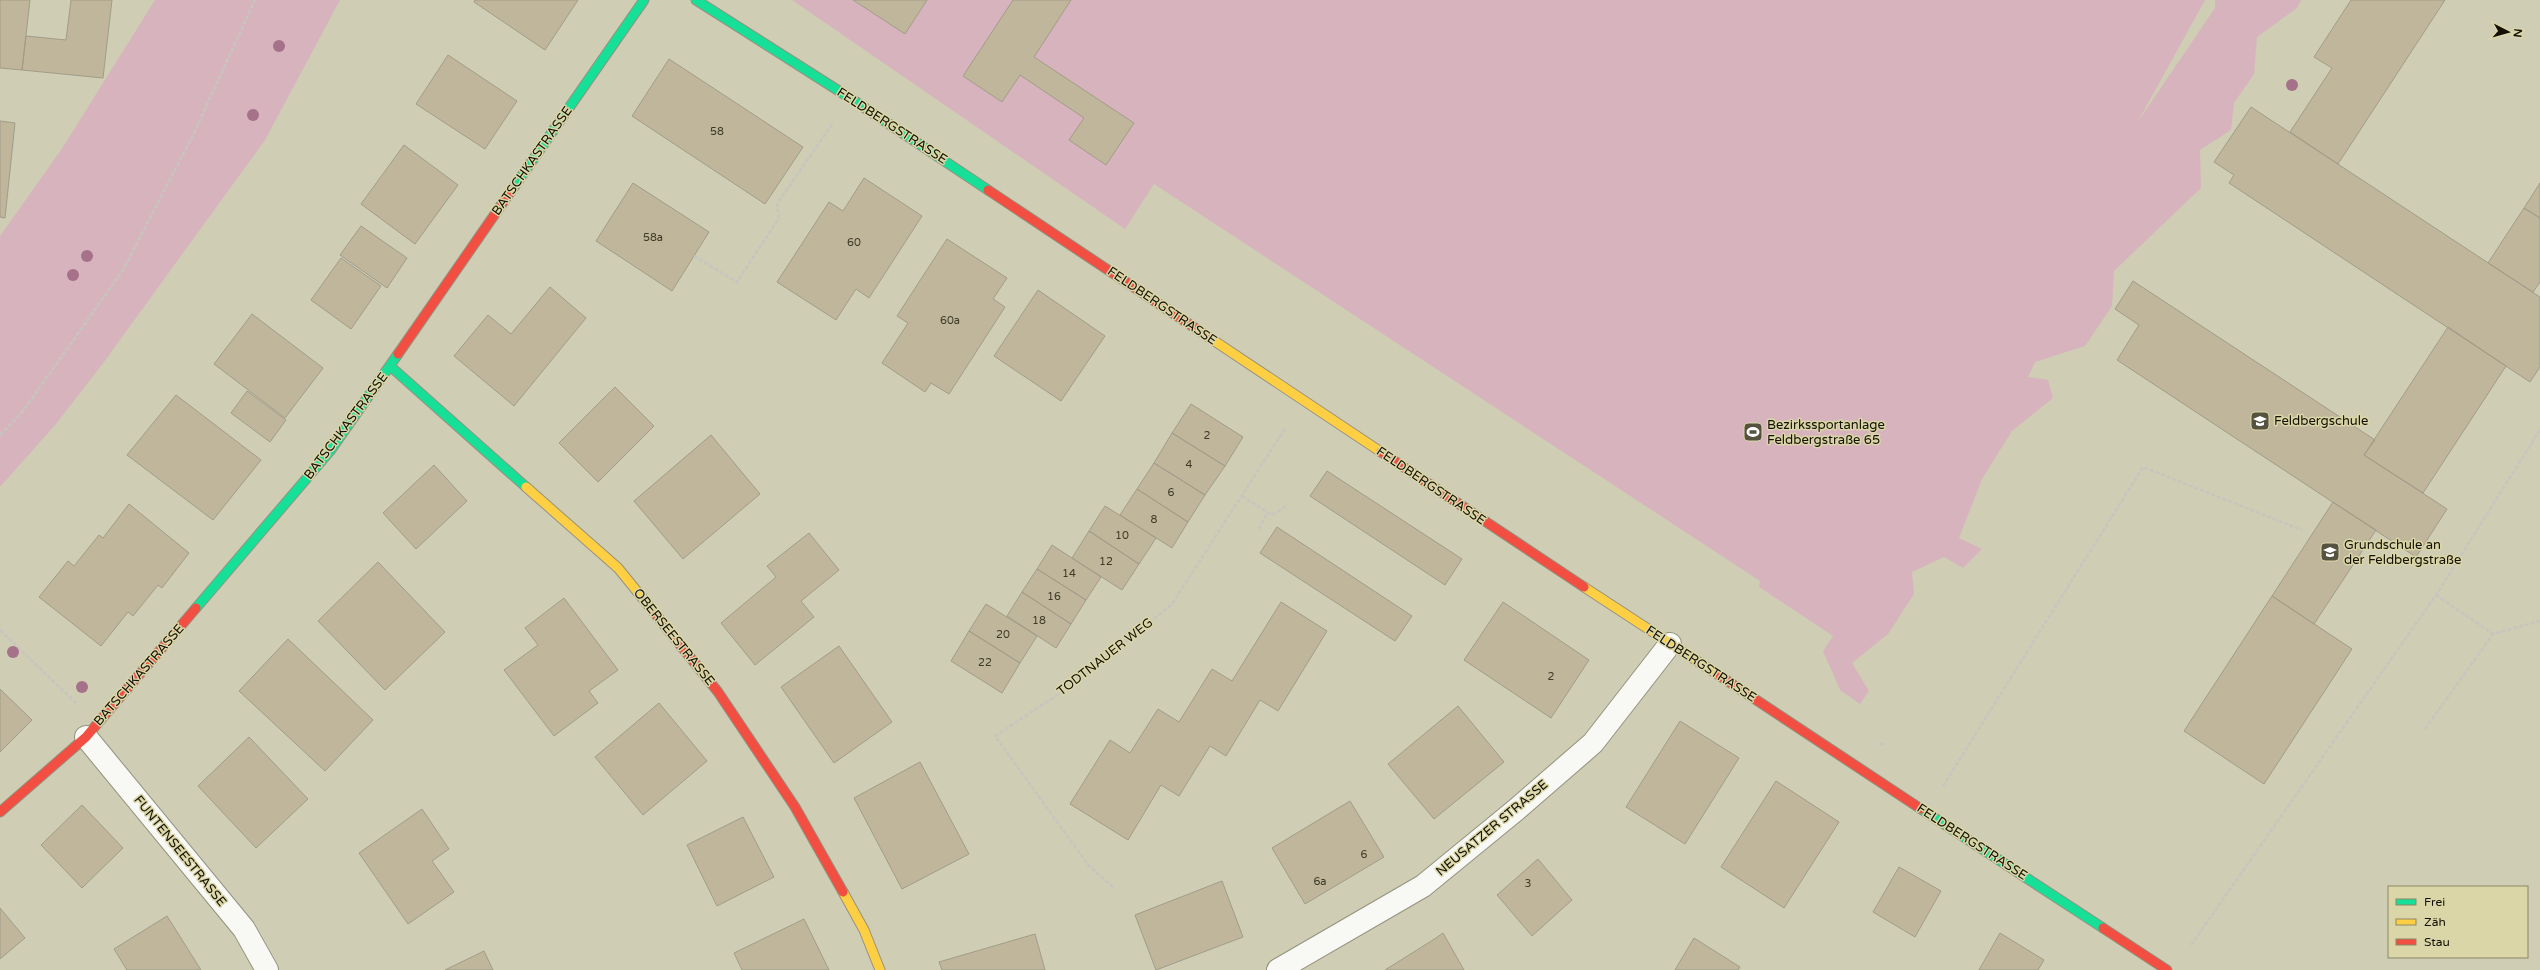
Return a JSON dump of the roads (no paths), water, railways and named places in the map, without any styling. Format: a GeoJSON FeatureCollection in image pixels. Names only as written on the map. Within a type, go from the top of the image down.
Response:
{"type":"FeatureCollection","features":[{"type":"Feature","properties":{"kind":"street","name":"BATSCHKASTRASSE"},"geometry":{"type":"LineString","coordinates":[[0,812],[86,737],[330,451],[644,0]]}},
{"type":"Feature","properties":{"kind":"street","name":"FELDBERGSTRASSE"},"geometry":{"type":"LineString","coordinates":[[696,0],[850,98],[1670,644],[2167,970]]}},
{"type":"Feature","properties":{"kind":"street","name":"OBERSEESTRASSE"},"geometry":{"type":"LineString","coordinates":[[390,366],[618,568],[718,692],[795,807],[864,930],[880,970]]}},
{"type":"Feature","properties":{"kind":"street","name":"NEUSATZER STRASSE"},"geometry":{"type":"LineString","coordinates":[[1278,970],[1423,886],[1517,809],[1593,743],[1670,644]]}},
{"type":"Feature","properties":{"kind":"street","name":"FUNTENSEESTRASSE"},"geometry":{"type":"LineString","coordinates":[[86,737],[244,929],[267,970]]}},
{"type":"Feature","properties":{"kind":"place","name":"Feldbergschule"},"geometry":{"type":"Point","coordinates":[2260,421]}},
{"type":"Feature","properties":{"kind":"place","name":"Bezirkssportanlage Feldbergstraße 65"},"geometry":{"type":"Point","coordinates":[1753,432]}},
{"type":"Feature","properties":{"kind":"place","name":"Grundschule an der Feldbergstraße"},"geometry":{"type":"Point","coordinates":[2330,552]}}]}
